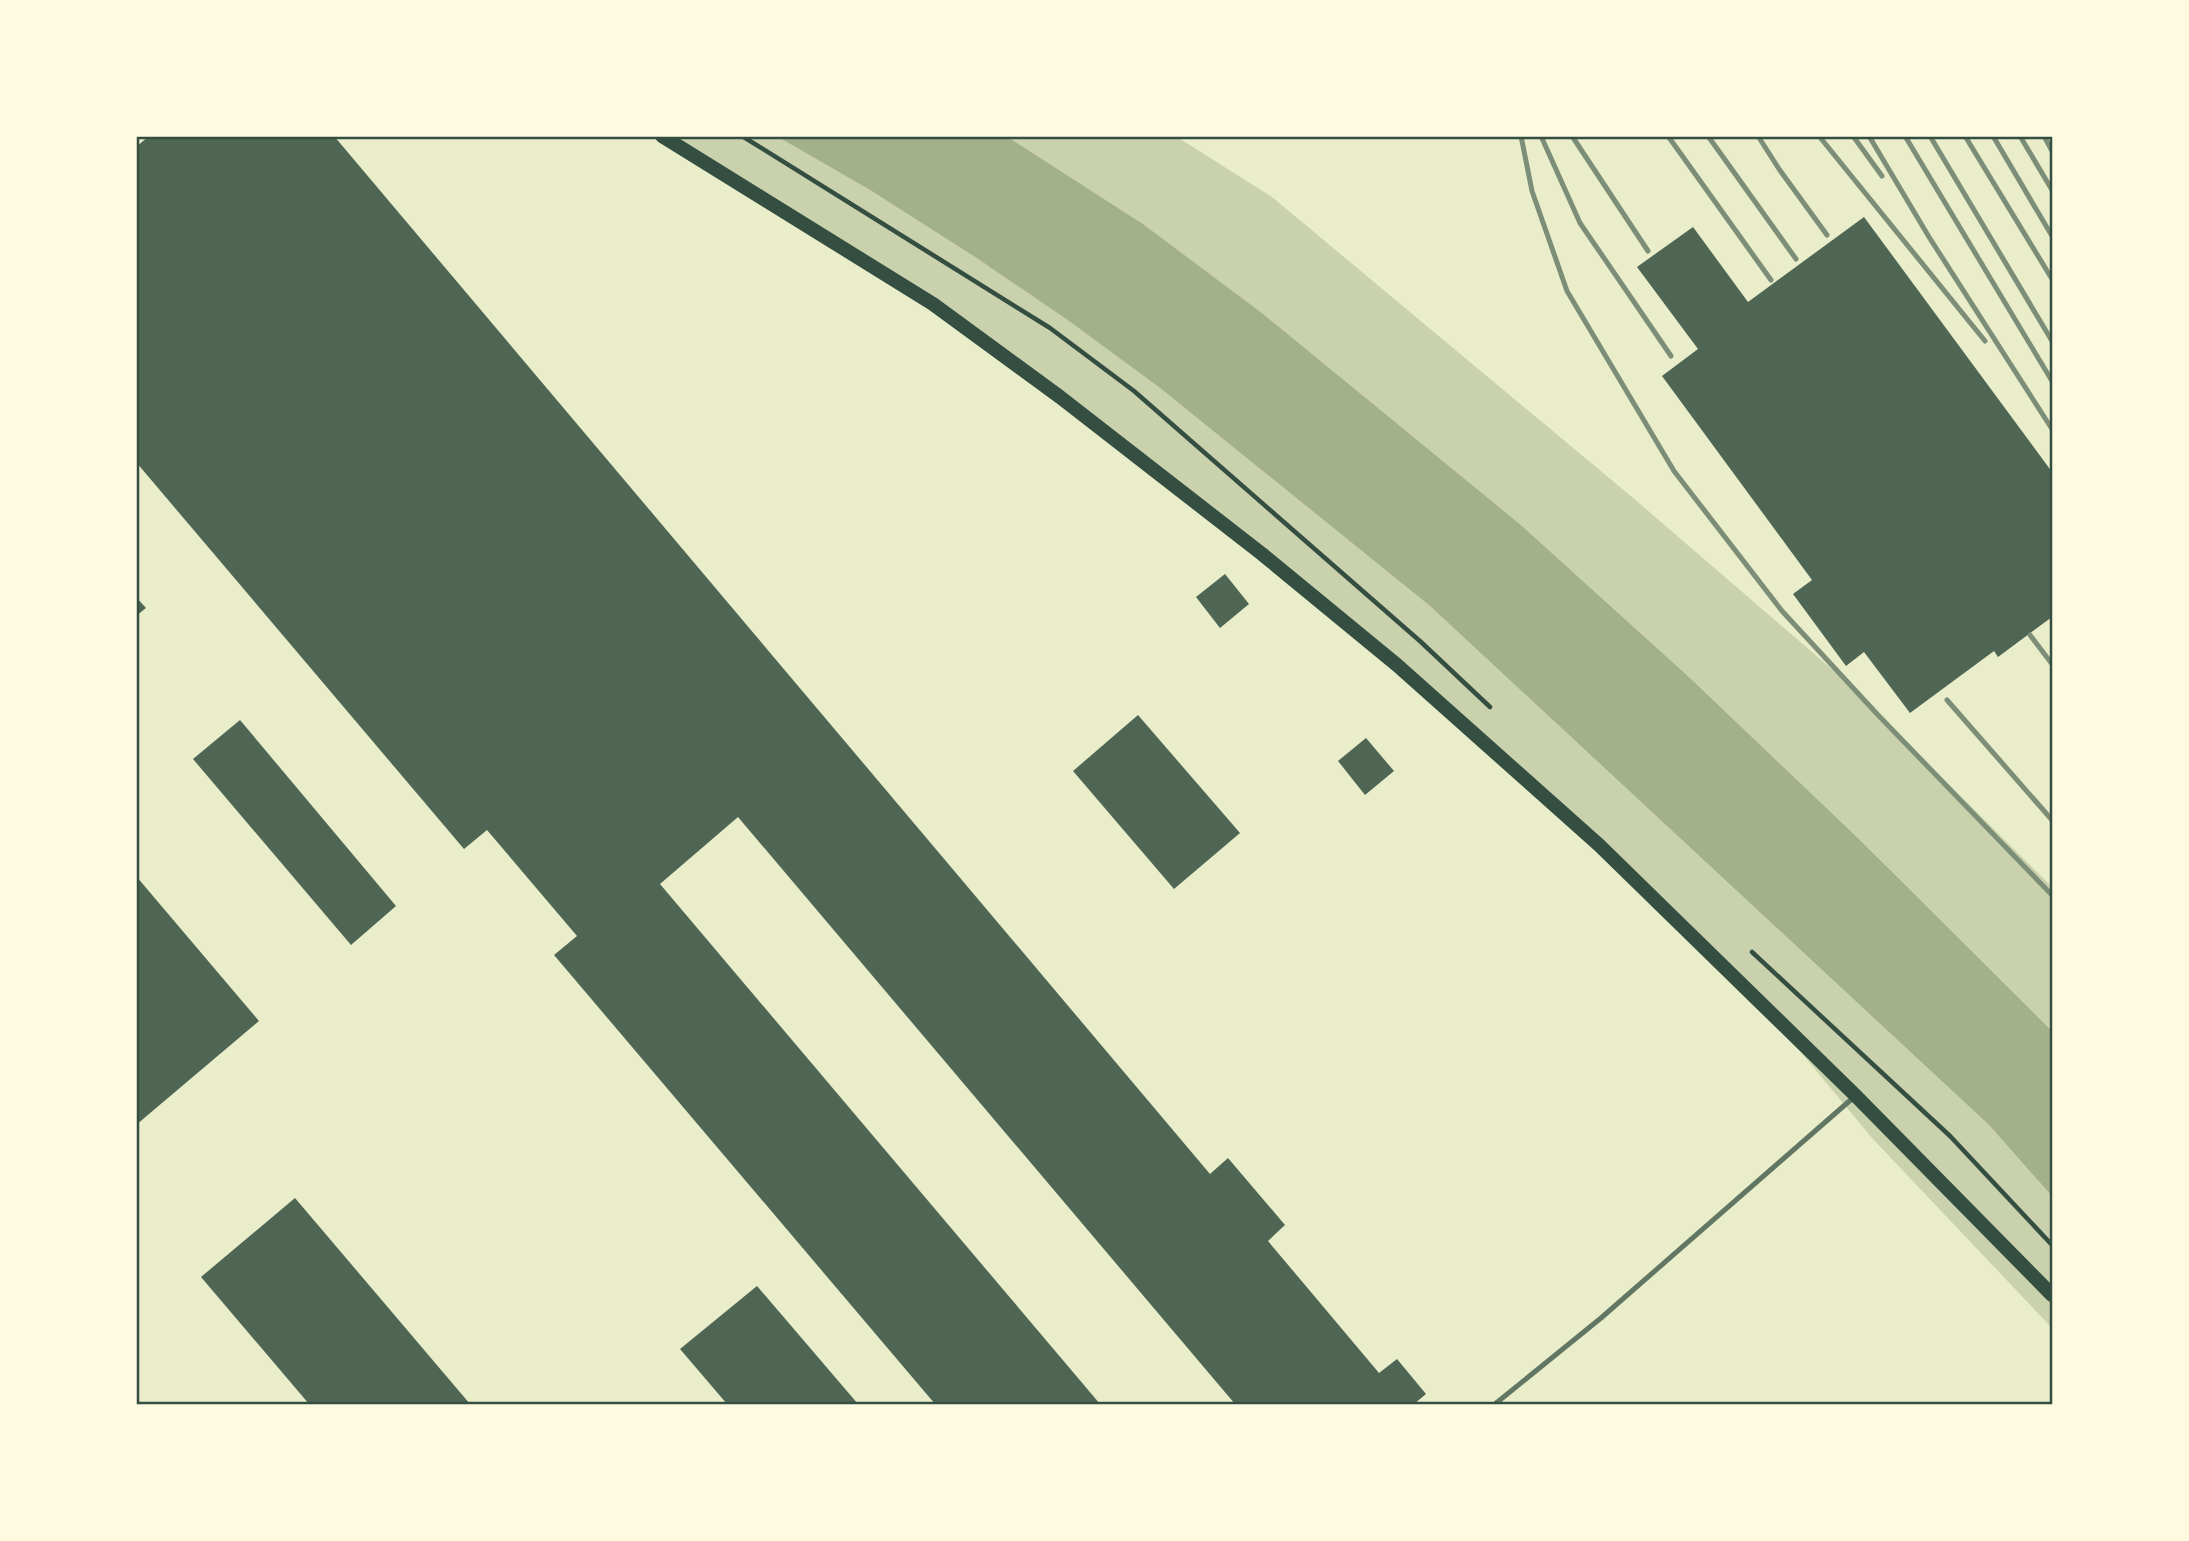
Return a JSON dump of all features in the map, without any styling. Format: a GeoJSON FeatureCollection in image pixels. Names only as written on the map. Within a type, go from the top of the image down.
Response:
{"type":"FeatureCollection","features":[{"type":"Feature","properties":{"kind":"main road"},"geometry":{"type":"LineString","coordinates":[[662,136],[933,304],[1060,397],[1262,554],[1397,665],[1599,845],[1855,1095],[2053,1294]]}},
{"type":"Feature","properties":{"kind":"lane"},"geometry":{"type":"LineString","coordinates":[[1495,1405],[1601,1318],[1855,1095]]}},
{"type":"Feature","properties":{"kind":"shaded area"},"geometry":{"type":"Polygon","coordinates":[[[662,137],[778,137],[870,190],[1072,322],[1160,388],[1430,606],[1989,1125],[2052,1195],[2052,1328],[1872,1138],[1723,958],[1397,665],[933,304],[662,137]]]}},
{"type":"Feature","properties":{"kind":"shaded area"},"geometry":{"type":"Polygon","coordinates":[[[778,137],[1008,137],[1143,224],[1262,313],[1521,525],[1689,677],[1859,839],[2052,1031],[2052,1196],[1989,1125],[1430,606],[1160,388],[1072,323],[870,190],[778,137]]]}},
{"type":"Feature","properties":{"kind":"shaded area"},"geometry":{"type":"Polygon","coordinates":[[[1008,137],[1177,137],[1272,197],[1632,497],[1841,677],[2052,887],[2052,1031],[1859,839],[1689,677],[1521,525],[1262,313],[1143,224],[1008,137]]]}},
{"type":"Feature","properties":{"kind":"building"},"geometry":{"type":"Polygon","coordinates":[[[149,136],[334,136],[1210,1174],[1228,1158],[1285,1225],[1268,1241],[1379,1373],[1397,1359],[1426,1394],[1414,1404],[1235,1404],[738,817],[660,884],[1100,1404],[935,1404],[554,955],[577,936],[487,830],[464,849],[136,462],[136,147],[149,136]]]}},
{"type":"Feature","properties":{"kind":"building"},"geometry":{"type":"Polygon","coordinates":[[[1864,217],[2052,472],[2052,617],[1998,657],[1994,651],[1910,713],[1864,652],[1846,666],[1793,594],[1812,580],[1662,376],[1698,349],[1637,267],[1693,227],[1748,302],[1864,217]]]}},
{"type":"Feature","properties":{"kind":"building"},"geometry":{"type":"Polygon","coordinates":[[[1225,574],[1249,604],[1220,628],[1196,597],[1225,574]]]}},
{"type":"Feature","properties":{"kind":"building"},"geometry":{"type":"Polygon","coordinates":[[[136,597],[146,608],[136,616],[136,597]]]}},
{"type":"Feature","properties":{"kind":"building"},"geometry":{"type":"Polygon","coordinates":[[[1138,715],[1240,833],[1174,889],[1073,771],[1138,715]]]}},
{"type":"Feature","properties":{"kind":"building"},"geometry":{"type":"Polygon","coordinates":[[[240,720],[396,906],[351,945],[193,759],[240,720]]]}},
{"type":"Feature","properties":{"kind":"building"},"geometry":{"type":"Polygon","coordinates":[[[1366,738],[1394,771],[1365,795],[1338,761],[1366,738]]]}},
{"type":"Feature","properties":{"kind":"building"},"geometry":{"type":"Polygon","coordinates":[[[136,876],[259,1021],[136,1125],[136,876]]]}},
{"type":"Feature","properties":{"kind":"building"},"geometry":{"type":"Polygon","coordinates":[[[295,1198],[470,1404],[309,1404],[201,1277],[295,1198]]]}},
{"type":"Feature","properties":{"kind":"building"},"geometry":{"type":"Polygon","coordinates":[[[757,1286],[858,1404],[727,1404],[680,1349],[757,1286]]]}},
{"type":"Feature","properties":{"kind":"railway"},"geometry":{"type":"LineString","coordinates":[[1521,136],[1532,191],[1567,291],[1674,471],[1782,611],[2052,895]]}},
{"type":"Feature","properties":{"kind":"railway"},"geometry":{"type":"LineString","coordinates":[[1541,136],[1580,223],[1671,356]]}},
{"type":"Feature","properties":{"kind":"railway"},"geometry":{"type":"LineString","coordinates":[[1572,136],[1648,251]]}},
{"type":"Feature","properties":{"kind":"railway"},"geometry":{"type":"LineString","coordinates":[[1668,136],[1771,280]]}},
{"type":"Feature","properties":{"kind":"railway"},"geometry":{"type":"LineString","coordinates":[[1708,136],[1796,259]]}},
{"type":"Feature","properties":{"kind":"railway"},"geometry":{"type":"LineString","coordinates":[[1758,136],[1827,235]]}},
{"type":"Feature","properties":{"kind":"railway"},"geometry":{"type":"LineString","coordinates":[[1819,136],[1985,341]]}},
{"type":"Feature","properties":{"kind":"railway"},"geometry":{"type":"LineString","coordinates":[[1853,136],[1882,176]]}},
{"type":"Feature","properties":{"kind":"railway"},"geometry":{"type":"LineString","coordinates":[[1869,136],[1929,237],[2052,429]]}},
{"type":"Feature","properties":{"kind":"railway"},"geometry":{"type":"LineString","coordinates":[[1905,136],[2052,381]]}},
{"type":"Feature","properties":{"kind":"railway"},"geometry":{"type":"LineString","coordinates":[[1930,136],[2052,341]]}},
{"type":"Feature","properties":{"kind":"railway"},"geometry":{"type":"LineString","coordinates":[[1965,136],[2052,279]]}},
{"type":"Feature","properties":{"kind":"railway"},"geometry":{"type":"LineString","coordinates":[[1993,136],[2052,236]]}},
{"type":"Feature","properties":{"kind":"railway"},"geometry":{"type":"LineString","coordinates":[[2020,136],[2052,190]]}},
{"type":"Feature","properties":{"kind":"railway"},"geometry":{"type":"LineString","coordinates":[[2044,136],[2052,151]]}},
{"type":"Feature","properties":{"kind":"railway"},"geometry":{"type":"LineString","coordinates":[[2030,635],[2052,664]]}},
{"type":"Feature","properties":{"kind":"railway"},"geometry":{"type":"LineString","coordinates":[[1947,700],[2052,820]]}}]}
